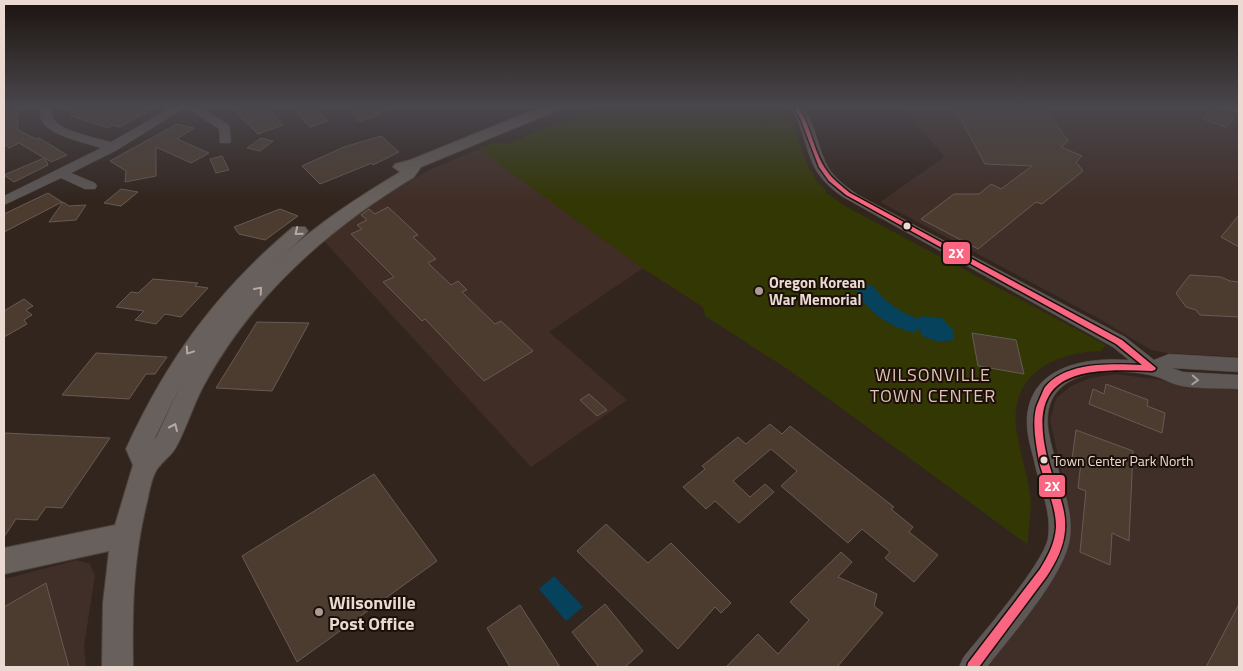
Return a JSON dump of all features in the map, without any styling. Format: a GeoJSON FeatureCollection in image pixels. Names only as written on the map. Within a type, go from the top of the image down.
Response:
{"type":"FeatureCollection","features":[{"type":"Feature","properties":{"kind":"main road"},"geometry":{"type":"LineString","coordinates":[[118,667],[118,607],[126,535],[145,465],[164,449],[185,402],[211,354],[237,316],[264,284],[316,235],[355,206],[408,174],[415,164],[477,138]]}},
{"type":"Feature","properties":{"kind":"main road"},"geometry":{"type":"LineString","coordinates":[[4,561],[126,535]]}},
{"type":"Feature","properties":{"kind":"street"},"geometry":{"type":"LineString","coordinates":[[85,138],[112,147]]}},
{"type":"Feature","properties":{"kind":"street"},"geometry":{"type":"LineString","coordinates":[[4,201],[127,138]]}},
{"type":"Feature","properties":{"kind":"street"},"geometry":{"type":"LineString","coordinates":[[813,138],[823,170],[834,183],[852,198],[1119,342],[1152,368]]}},
{"type":"Feature","properties":{"kind":"street"},"geometry":{"type":"LineString","coordinates":[[60,173],[90,186]]}},
{"type":"Feature","properties":{"kind":"street"},"geometry":{"type":"LineString","coordinates":[[1152,368],[1169,361],[1239,365]]}},
{"type":"Feature","properties":{"kind":"street"},"geometry":{"type":"LineString","coordinates":[[972,667],[1048,566],[1059,540],[1060,515],[1037,429],[1038,413],[1044,394],[1062,376],[1084,368],[1106,365],[1152,368],[1182,379],[1239,382]]}},
{"type":"Feature","properties":{"kind":"shaded area"},"geometry":{"type":"Polygon","coordinates":[[[928,138],[1239,138],[1239,357],[1166,353],[1151,350],[1096,317],[880,202],[943,158],[943,155],[928,138]]]}},
{"type":"Feature","properties":{"kind":"shaded area"},"geometry":{"type":"Polygon","coordinates":[[[479,149],[643,268],[549,332],[627,400],[531,467],[323,240],[385,193],[434,168],[479,149]]]}},
{"type":"Feature","properties":{"kind":"shaded area"},"geometry":{"type":"Polygon","coordinates":[[[1116,374],[1185,383],[1239,386],[1239,667],[982,667],[1059,565],[1070,539],[1069,505],[1050,420],[1056,398],[1071,386],[1090,378],[1116,374]]]}},
{"type":"Feature","properties":{"kind":"shaded area"},"geometry":{"type":"Polygon","coordinates":[[[77,560],[90,564],[95,576],[84,646],[86,667],[4,667],[4,579],[77,560]]]}},
{"type":"Feature","properties":{"kind":"green space"},"geometry":{"type":"Polygon","coordinates":[[[521,138],[798,138],[809,167],[827,191],[825,192],[845,206],[1106,345],[1101,351],[1084,352],[1053,362],[1039,370],[1028,380],[1020,393],[1016,409],[1016,427],[1031,501],[1028,545],[792,372],[705,316],[703,307],[642,268],[479,149],[494,143],[507,144],[521,138]]]}},
{"type":"Feature","properties":{"kind":"water"},"geometry":{"type":"Polygon","coordinates":[[[852,285],[872,285],[893,306],[919,319],[921,316],[942,318],[954,331],[954,340],[939,342],[922,336],[920,330],[915,329],[915,333],[886,322],[871,310],[852,285]]]}},
{"type":"Feature","properties":{"kind":"water"},"geometry":{"type":"Polygon","coordinates":[[[554,576],[583,607],[566,621],[539,589],[554,576]]]}},
{"type":"Feature","properties":{"kind":"building"},"geometry":{"type":"Polygon","coordinates":[[[4,138],[40,138],[67,155],[51,162],[45,158],[48,165],[14,182],[4,175],[44,158],[19,143],[9,148],[4,144],[4,138]]]}},
{"type":"Feature","properties":{"kind":"building"},"geometry":{"type":"Polygon","coordinates":[[[151,138],[178,138],[209,153],[191,163],[156,147],[156,176],[125,182],[126,171],[110,161],[151,138]]]}},
{"type":"Feature","properties":{"kind":"building"},"geometry":{"type":"Polygon","coordinates":[[[261,138],[273,141],[260,151],[247,148],[261,138]]]}},
{"type":"Feature","properties":{"kind":"building"},"geometry":{"type":"Polygon","coordinates":[[[373,138],[384,138],[399,152],[373,165],[372,163],[320,184],[302,166],[344,147],[373,138]]]}},
{"type":"Feature","properties":{"kind":"building"},"geometry":{"type":"Polygon","coordinates":[[[971,138],[1066,138],[1068,141],[1061,147],[1082,156],[1076,162],[1083,171],[1042,204],[1036,202],[978,249],[921,219],[954,194],[979,194],[991,184],[1001,189],[1032,166],[985,164],[971,138]]]}},
{"type":"Feature","properties":{"kind":"building"},"geometry":{"type":"Polygon","coordinates":[[[222,156],[229,170],[216,173],[210,159],[222,156]]]}},
{"type":"Feature","properties":{"kind":"building"},"geometry":{"type":"Polygon","coordinates":[[[121,189],[138,192],[121,206],[104,203],[121,189]]]}},
{"type":"Feature","properties":{"kind":"building"},"geometry":{"type":"Polygon","coordinates":[[[48,193],[62,202],[4,232],[4,214],[48,193]]]}},
{"type":"Feature","properties":{"kind":"building"},"geometry":{"type":"Polygon","coordinates":[[[63,202],[69,206],[86,205],[76,220],[49,222],[63,202]]]}},
{"type":"Feature","properties":{"kind":"building"},"geometry":{"type":"Polygon","coordinates":[[[388,207],[418,235],[413,237],[436,259],[428,263],[451,285],[458,281],[467,290],[462,292],[495,324],[501,321],[533,351],[484,381],[425,319],[422,321],[383,282],[394,277],[351,234],[362,229],[357,225],[367,220],[361,215],[369,209],[375,214],[388,207]]]}},
{"type":"Feature","properties":{"kind":"building"},"geometry":{"type":"Polygon","coordinates":[[[280,209],[298,216],[265,240],[239,234],[234,227],[280,209]]]}},
{"type":"Feature","properties":{"kind":"building"},"geometry":{"type":"Polygon","coordinates":[[[1239,215],[1239,247],[1221,237],[1239,215]]]}},
{"type":"Feature","properties":{"kind":"building"},"geometry":{"type":"Polygon","coordinates":[[[1190,275],[1221,277],[1239,282],[1239,317],[1200,315],[1196,310],[1186,307],[1176,293],[1190,275]]]}},
{"type":"Feature","properties":{"kind":"building"},"geometry":{"type":"Polygon","coordinates":[[[153,279],[198,283],[195,286],[208,288],[181,317],[165,314],[156,324],[135,320],[144,311],[116,307],[131,292],[138,293],[153,279]]]}},
{"type":"Feature","properties":{"kind":"building"},"geometry":{"type":"Polygon","coordinates":[[[24,299],[33,306],[26,310],[32,315],[24,320],[27,324],[4,337],[4,311],[24,299]]]}},
{"type":"Feature","properties":{"kind":"building"},"geometry":{"type":"Polygon","coordinates":[[[257,322],[309,323],[272,391],[216,388],[257,322]]]}},
{"type":"Feature","properties":{"kind":"building"},"geometry":{"type":"Polygon","coordinates":[[[972,333],[1016,340],[1024,374],[978,366],[972,333]]]}},
{"type":"Feature","properties":{"kind":"building"},"geometry":{"type":"Polygon","coordinates":[[[96,353],[167,357],[155,374],[146,374],[129,399],[62,395],[96,353]]]}},
{"type":"Feature","properties":{"kind":"building"},"geometry":{"type":"Polygon","coordinates":[[[1106,384],[1148,400],[1147,406],[1165,413],[1162,433],[1089,404],[1093,389],[1104,394],[1106,384]]]}},
{"type":"Feature","properties":{"kind":"building"},"geometry":{"type":"Polygon","coordinates":[[[589,394],[607,410],[597,416],[580,400],[589,394]]]}},
{"type":"Feature","properties":{"kind":"building"},"geometry":{"type":"Polygon","coordinates":[[[770,424],[782,434],[790,426],[894,507],[891,509],[913,527],[909,532],[938,555],[914,582],[885,558],[890,552],[862,529],[848,543],[781,486],[797,471],[771,449],[733,481],[750,497],[765,484],[774,492],[739,523],[715,501],[706,509],[683,487],[705,469],[702,466],[738,437],[746,444],[770,424]]]}},
{"type":"Feature","properties":{"kind":"building"},"geometry":{"type":"Polygon","coordinates":[[[1076,430],[1133,451],[1129,541],[1112,533],[1110,565],[1080,552],[1086,491],[1078,488],[1081,462],[1072,459],[1076,430]]]}},
{"type":"Feature","properties":{"kind":"building"},"geometry":{"type":"Polygon","coordinates":[[[4,433],[110,438],[62,508],[46,507],[37,520],[16,519],[4,537],[4,433]]]}},
{"type":"Feature","properties":{"kind":"building","name":"Wilsonville Post Office"},"geometry":{"type":"Polygon","coordinates":[[[374,474],[437,561],[297,662],[242,556],[374,474]]]}},
{"type":"Feature","properties":{"kind":"building"},"geometry":{"type":"Polygon","coordinates":[[[606,524],[648,563],[671,543],[731,603],[721,613],[715,607],[678,649],[577,551],[606,524]]]}},
{"type":"Feature","properties":{"kind":"building"},"geometry":{"type":"Polygon","coordinates":[[[841,552],[852,562],[838,577],[877,594],[874,606],[883,613],[837,667],[726,667],[758,634],[778,654],[809,620],[790,602],[841,552]]]}},
{"type":"Feature","properties":{"kind":"building"},"geometry":{"type":"Polygon","coordinates":[[[46,583],[69,667],[4,667],[4,607],[46,583]]]}},
{"type":"Feature","properties":{"kind":"building"},"geometry":{"type":"Polygon","coordinates":[[[605,604],[643,651],[625,667],[599,667],[572,632],[605,604]]]}},
{"type":"Feature","properties":{"kind":"building"},"geometry":{"type":"Polygon","coordinates":[[[1239,604],[1239,667],[1206,667],[1239,604]]]}},
{"type":"Feature","properties":{"kind":"building"},"geometry":{"type":"Polygon","coordinates":[[[520,605],[560,667],[510,667],[487,628],[520,605]]]}},
{"type":"Feature","properties":{"kind":"transit line","name":"2X"},"geometry":{"type":"LineString","coordinates":[[811,138],[824,172],[848,194],[1119,342],[1152,368]]}},
{"type":"Feature","properties":{"kind":"transit line","name":"2X"},"geometry":{"type":"LineString","coordinates":[[972,667],[1043,573],[1057,548],[1060,529],[1059,509],[1044,462],[1039,431],[1040,407],[1048,390],[1061,378],[1079,371],[1100,368],[1152,368]]}},
{"type":"Feature","properties":{"kind":"place","name":"Oregon Korean War Memorial"},"geometry":{"type":"Point","coordinates":[759,291]}},
{"type":"Feature","properties":{"kind":"place","name":"Town Center Park North"},"geometry":{"type":"Point","coordinates":[1044,460]}},
{"type":"Feature","properties":{"kind":"place","name":"Wilsonville Post Office"},"geometry":{"type":"Point","coordinates":[319,612]}},
{"type":"Feature","properties":{"kind":"district","name":"WILSONVILLE TOWN CENTER"},"geometry":{"type":"Point","coordinates":[933,384]}}]}
